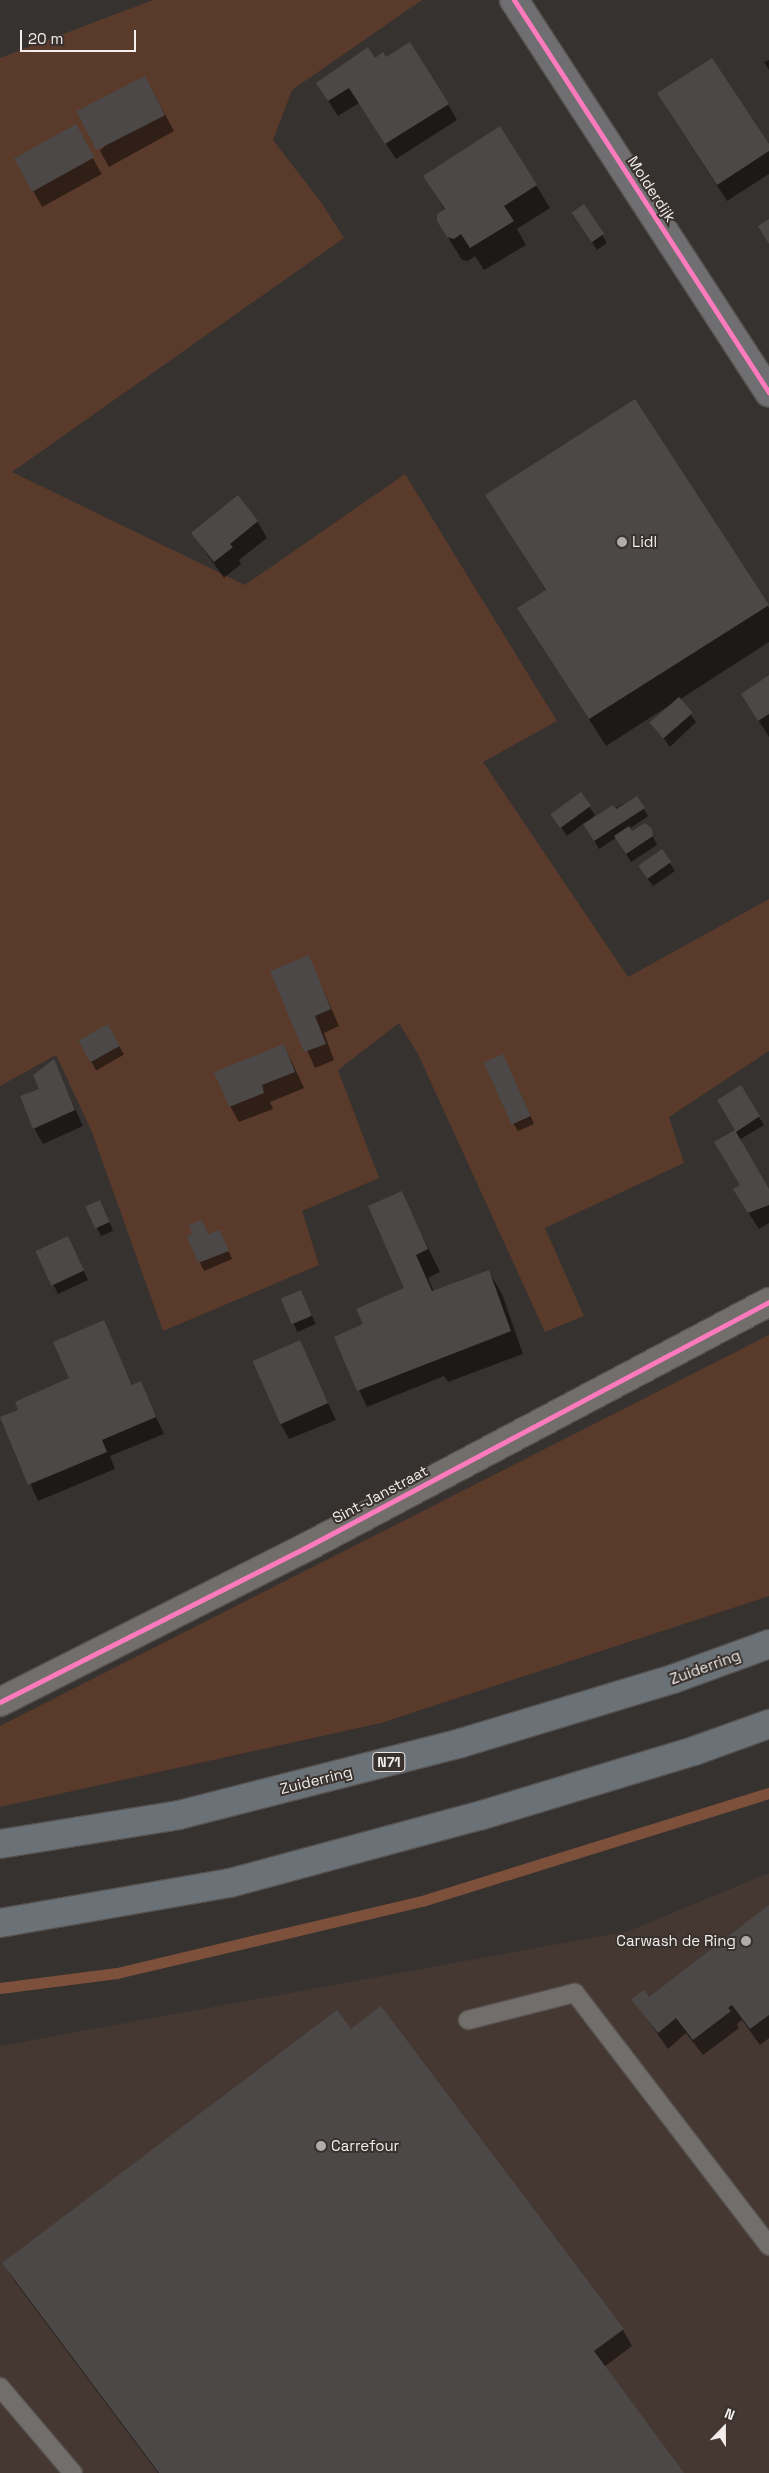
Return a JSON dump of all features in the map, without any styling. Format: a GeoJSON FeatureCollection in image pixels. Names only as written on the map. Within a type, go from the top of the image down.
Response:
{"type":"FeatureCollection","features":[{"type":"Feature","properties":{"kind":"highway","name":"Zuiderring"},"geometry":{"type":"LineString","coordinates":[[0,1844],[178,1815],[460,1744],[673,1680],[769,1644]]}},
{"type":"Feature","properties":{"kind":"highway"},"geometry":{"type":"LineString","coordinates":[[0,1924],[240,1880],[480,1816],[694,1750],[769,1724]]}},
{"type":"Feature","properties":{"kind":"main road","name":"Molderdijk"},"geometry":{"type":"LineString","coordinates":[[514,0],[769,392]]}},
{"type":"Feature","properties":{"kind":"street","name":"Sint-Janstraat"},"geometry":{"type":"LineString","coordinates":[[0,1702],[303,1549],[769,1302]]}},
{"type":"Feature","properties":{"kind":"lane"},"geometry":{"type":"LineString","coordinates":[[468,2020],[576,1993],[769,2246]]}},
{"type":"Feature","properties":{"kind":"lane"},"geometry":{"type":"LineString","coordinates":[[0,2387],[73,2473]]}},
{"type":"Feature","properties":{"kind":"shaded area"},"geometry":{"type":"Polygon","coordinates":[[[153,0],[422,0],[292,90],[273,140],[321,202],[344,238],[12,472],[245,585],[405,474],[557,721],[483,762],[628,977],[769,899],[769,1051],[669,1117],[684,1163],[545,1228],[584,1316],[545,1332],[418,1054],[399,1023],[338,1070],[379,1178],[302,1211],[319,1265],[163,1331],[92,1132],[56,1055],[0,1086],[0,58],[153,0]]]}},
{"type":"Feature","properties":{"kind":"shaded area"},"geometry":{"type":"Polygon","coordinates":[[[769,1335],[769,1596],[381,1723],[0,1807],[0,1726],[769,1335]]]}},
{"type":"Feature","properties":{"kind":"shaded area"},"geometry":{"type":"Polygon","coordinates":[[[769,1873],[769,2473],[0,2473],[0,2046],[629,1931],[769,1873]]]}},
{"type":"Feature","properties":{"kind":"building"},"geometry":{"type":"Polygon","coordinates":[[[410,42],[449,104],[385,144],[349,88],[328,101],[316,83],[368,47],[375,58],[383,52],[386,57],[410,42]]]}},
{"type":"Feature","properties":{"kind":"building"},"geometry":{"type":"Polygon","coordinates":[[[712,58],[769,144],[769,151],[717,185],[657,93],[712,58]]]}},
{"type":"Feature","properties":{"kind":"building"},"geometry":{"type":"Polygon","coordinates":[[[145,76],[165,115],[96,150],[76,111],[145,76]]]}},
{"type":"Feature","properties":{"kind":"building"},"geometry":{"type":"Polygon","coordinates":[[[76,124],[94,157],[32,192],[14,158],[76,124]]]}},
{"type":"Feature","properties":{"kind":"building"},"geometry":{"type":"Polygon","coordinates":[[[500,126],[537,185],[504,206],[514,221],[470,248],[461,234],[454,239],[447,237],[437,221],[437,214],[445,209],[423,176],[500,126]]]}},
{"type":"Feature","properties":{"kind":"building"},"geometry":{"type":"Polygon","coordinates":[[[584,204],[604,234],[592,242],[572,212],[584,204]]]}},
{"type":"Feature","properties":{"kind":"building"},"geometry":{"type":"Polygon","coordinates":[[[769,219],[769,244],[758,226],[769,219]]]}},
{"type":"Feature","properties":{"kind":"building","name":"Lidl"},"geometry":{"type":"Polygon","coordinates":[[[635,399],[769,605],[589,719],[517,608],[546,590],[485,495],[635,399]]]}},
{"type":"Feature","properties":{"kind":"building"},"geometry":{"type":"Polygon","coordinates":[[[238,495],[258,521],[230,544],[233,547],[214,562],[191,533],[238,495]]]}},
{"type":"Feature","properties":{"kind":"building"},"geometry":{"type":"Polygon","coordinates":[[[769,675],[769,714],[758,721],[741,694],[769,675]]]}},
{"type":"Feature","properties":{"kind":"building"},"geometry":{"type":"Polygon","coordinates":[[[679,697],[693,713],[663,738],[650,723],[679,697]]]}},
{"type":"Feature","properties":{"kind":"building"},"geometry":{"type":"Polygon","coordinates":[[[581,792],[591,806],[560,828],[550,814],[581,792]]]}},
{"type":"Feature","properties":{"kind":"building"},"geometry":{"type":"Polygon","coordinates":[[[637,796],[645,808],[594,841],[583,824],[613,805],[616,809],[637,796]]]}},
{"type":"Feature","properties":{"kind":"building"},"geometry":{"type":"Polygon","coordinates":[[[645,823],[652,829],[653,836],[626,854],[614,836],[629,826],[632,831],[645,823]]]}},
{"type":"Feature","properties":{"kind":"building"},"geometry":{"type":"Polygon","coordinates":[[[662,849],[671,862],[647,879],[638,866],[662,849]]]}},
{"type":"Feature","properties":{"kind":"building"},"geometry":{"type":"Polygon","coordinates":[[[309,955],[331,1009],[315,1016],[326,1044],[304,1052],[270,971],[309,955]]]}},
{"type":"Feature","properties":{"kind":"building"},"geometry":{"type":"Polygon","coordinates":[[[108,1024],[120,1046],[90,1062],[78,1040],[108,1024]]]}},
{"type":"Feature","properties":{"kind":"building"},"geometry":{"type":"Polygon","coordinates":[[[284,1044],[295,1072],[262,1085],[264,1093],[229,1107],[214,1072],[284,1044]]]}},
{"type":"Feature","properties":{"kind":"building"},"geometry":{"type":"Polygon","coordinates":[[[503,1054],[531,1116],[511,1125],[484,1063],[503,1054]]]}},
{"type":"Feature","properties":{"kind":"building"},"geometry":{"type":"Polygon","coordinates":[[[54,1059],[75,1110],[33,1129],[20,1096],[39,1089],[33,1075],[54,1059]]]}},
{"type":"Feature","properties":{"kind":"building"},"geometry":{"type":"Polygon","coordinates":[[[741,1085],[760,1116],[736,1132],[769,1189],[769,1205],[748,1213],[733,1189],[740,1185],[714,1142],[735,1130],[717,1100],[741,1085]]]}},
{"type":"Feature","properties":{"kind":"building"},"geometry":{"type":"Polygon","coordinates":[[[402,1191],[428,1249],[416,1255],[432,1291],[489,1270],[511,1331],[357,1391],[334,1337],[363,1324],[356,1309],[404,1288],[368,1206],[402,1191]]]}},
{"type":"Feature","properties":{"kind":"building"},"geometry":{"type":"Polygon","coordinates":[[[100,1200],[110,1222],[95,1228],[85,1207],[100,1200]]]}},
{"type":"Feature","properties":{"kind":"building"},"geometry":{"type":"Polygon","coordinates":[[[202,1220],[208,1234],[220,1230],[229,1251],[198,1263],[187,1237],[192,1233],[189,1225],[202,1220]]]}},
{"type":"Feature","properties":{"kind":"building"},"geometry":{"type":"Polygon","coordinates":[[[68,1236],[84,1270],[51,1286],[35,1251],[68,1236]]]}},
{"type":"Feature","properties":{"kind":"building"},"geometry":{"type":"Polygon","coordinates":[[[301,1290],[312,1316],[292,1324],[281,1299],[301,1290]]]}},
{"type":"Feature","properties":{"kind":"building"},"geometry":{"type":"Polygon","coordinates":[[[104,1320],[132,1385],[141,1381],[156,1417],[102,1440],[107,1452],[28,1485],[0,1417],[18,1410],[15,1402],[69,1378],[53,1342],[104,1320]]]}},
{"type":"Feature","properties":{"kind":"building"},"geometry":{"type":"Polygon","coordinates":[[[300,1340],[328,1403],[281,1424],[252,1361],[300,1340]]]}},
{"type":"Feature","properties":{"kind":"building","name":"Carwash de Ring"},"geometry":{"type":"Polygon","coordinates":[[[769,1905],[769,2015],[750,2029],[732,2005],[728,2008],[731,2011],[693,2040],[676,2018],[658,2033],[631,1999],[644,1990],[649,1997],[769,1905]]]}},
{"type":"Feature","properties":{"kind":"building","name":"Carrefour"},"geometry":{"type":"Polygon","coordinates":[[[381,2006],[624,2329],[594,2351],[684,2473],[159,2473],[2,2263],[337,2010],[351,2029],[381,2006]]]}},
{"type":"Feature","properties":{"kind":"waterway"},"geometry":{"type":"LineString","coordinates":[[0,1988],[117,1973],[422,1901],[769,1793]]}},
{"type":"Feature","properties":{"kind":"cycle path"},"geometry":{"type":"LineString","coordinates":[[514,0],[769,392]]}},
{"type":"Feature","properties":{"kind":"cycle path"},"geometry":{"type":"LineString","coordinates":[[0,1702],[303,1549],[769,1302]]}},
{"type":"Feature","properties":{"kind":"place","name":"Lidl"},"geometry":{"type":"Point","coordinates":[622,542]}},
{"type":"Feature","properties":{"kind":"place","name":"Carwash de Ring"},"geometry":{"type":"Point","coordinates":[746,1941]}},
{"type":"Feature","properties":{"kind":"place","name":"Carrefour"},"geometry":{"type":"Point","coordinates":[321,2146]}}]}
